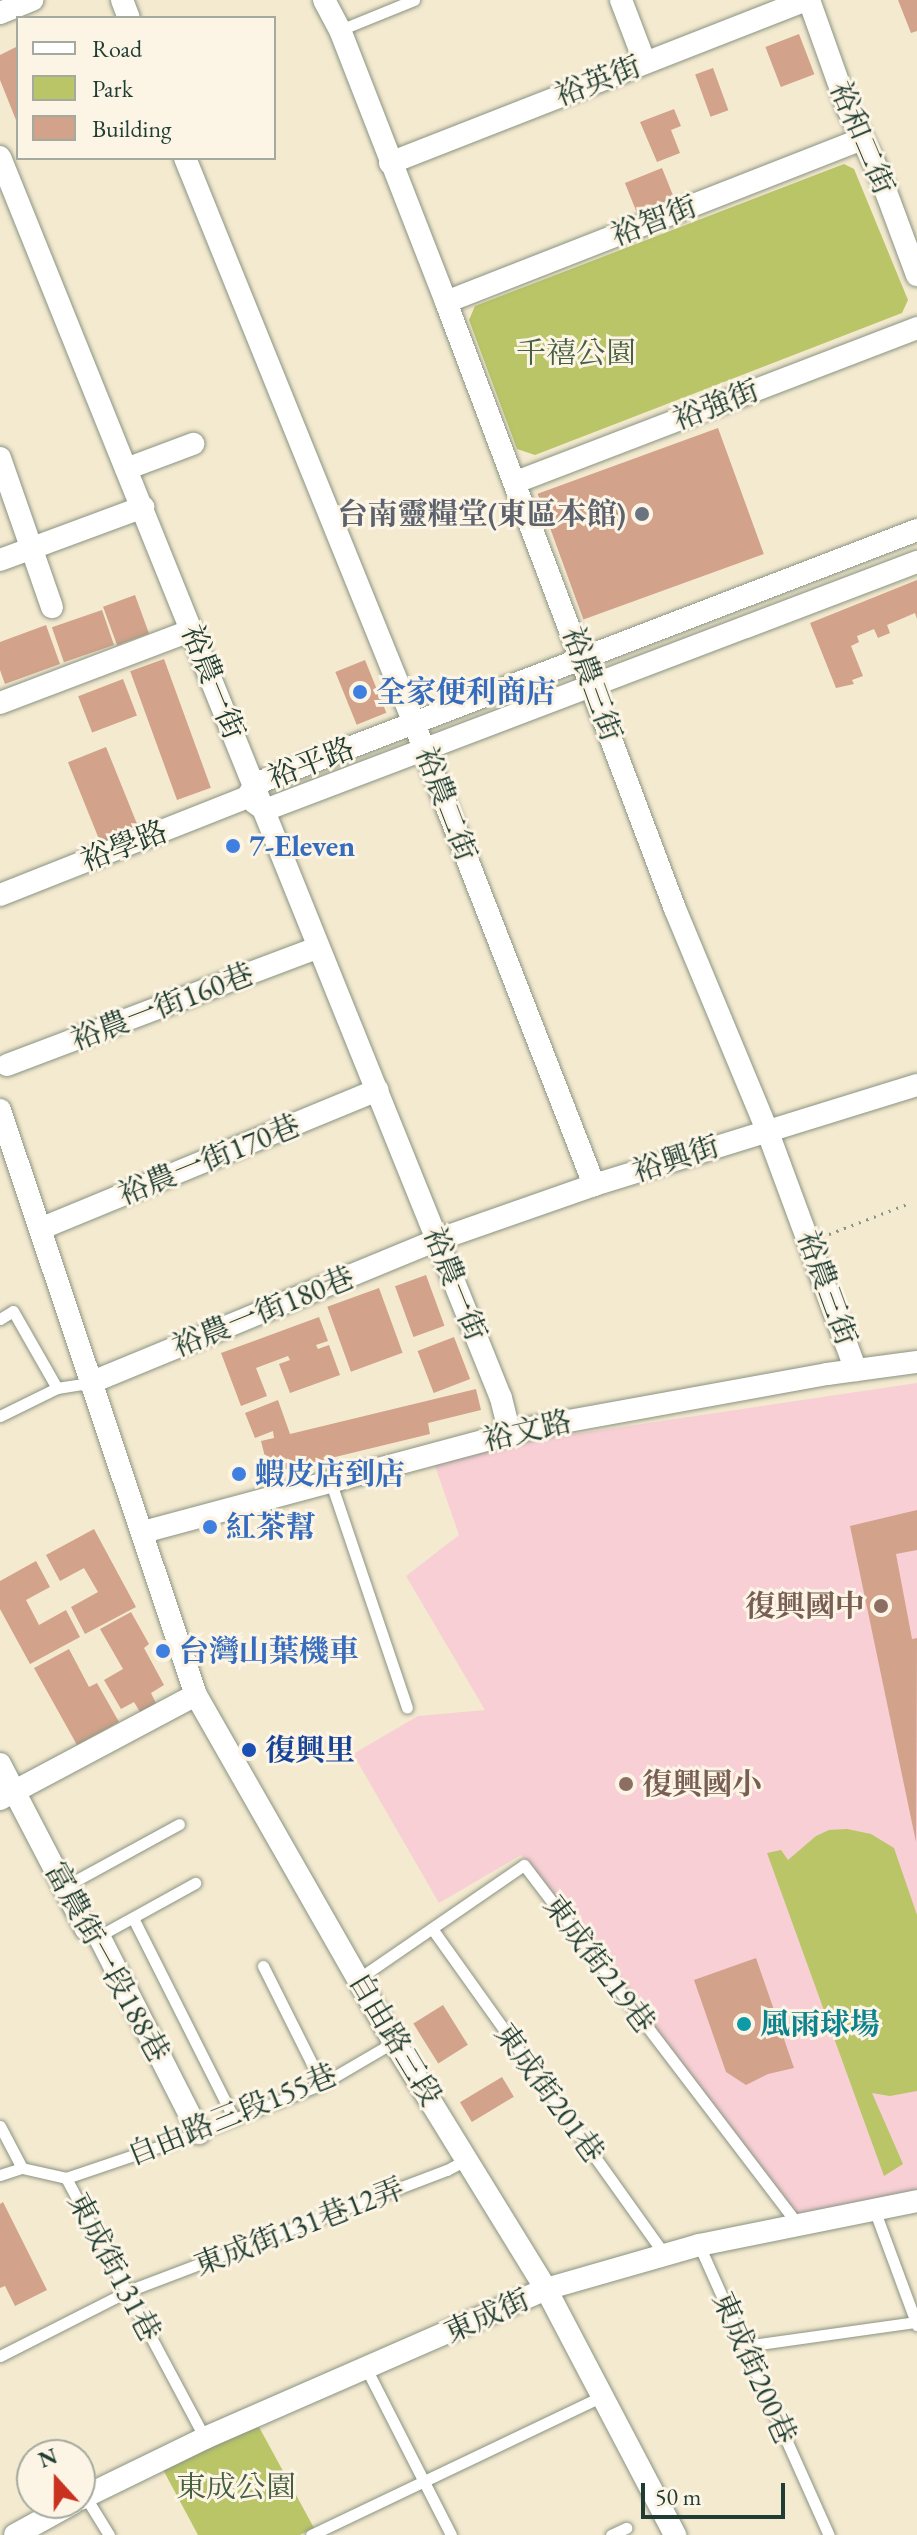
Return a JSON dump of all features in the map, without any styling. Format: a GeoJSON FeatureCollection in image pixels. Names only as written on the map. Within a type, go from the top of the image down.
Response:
{"type":"FeatureCollection","features":[{"type":"Feature","properties":{"kind":"street"},"geometry":{"type":"LineString","coordinates":[[0,13],[32,0]]}},
{"type":"Feature","properties":{"kind":"street","name":"裕農三街"},"geometry":{"type":"LineString","coordinates":[[324,0],[340,30],[516,482],[675,909],[767,1130],[856,1370]]}},
{"type":"Feature","properties":{"kind":"street"},"geometry":{"type":"LineString","coordinates":[[621,0],[645,63]]}},
{"type":"Feature","properties":{"kind":"street","name":"裕英街"},"geometry":{"type":"LineString","coordinates":[[390,163],[808,0]]}},
{"type":"Feature","properties":{"kind":"street","name":"裕和二街"},"geometry":{"type":"LineString","coordinates":[[808,0],[917,275]]}},
{"type":"Feature","properties":{"kind":"street","name":"裕智街"},"geometry":{"type":"LineString","coordinates":[[446,302],[862,139]]}},
{"type":"Feature","properties":{"kind":"street","name":"裕農一街"},"geometry":{"type":"LineString","coordinates":[[0,157],[501,1398],[510,1433]]}},
{"type":"Feature","properties":{"kind":"street","name":"裕農二街"},"geometry":{"type":"LineString","coordinates":[[186,160],[414,723],[594,1185]]}},
{"type":"Feature","properties":{"kind":"street","name":"裕強街"},"geometry":{"type":"LineString","coordinates":[[516,482],[917,328]]}},
{"type":"Feature","properties":{"kind":"street"},"geometry":{"type":"LineString","coordinates":[[126,469],[193,444]]}},
{"type":"Feature","properties":{"kind":"street"},"geometry":{"type":"LineString","coordinates":[[0,458],[34,547],[52,607]]}},
{"type":"Feature","properties":{"kind":"street"},"geometry":{"type":"LineString","coordinates":[[0,560],[143,507]]}},
{"type":"Feature","properties":{"kind":"street","name":"裕平路"},"geometry":{"type":"LineString","coordinates":[[256,797],[414,723],[917,530]]}},
{"type":"Feature","properties":{"kind":"street","name":"裕平路"},"geometry":{"type":"LineString","coordinates":[[256,797],[424,750],[917,562]]}},
{"type":"Feature","properties":{"kind":"street"},"geometry":{"type":"LineString","coordinates":[[0,703],[192,630]]}},
{"type":"Feature","properties":{"kind":"street","name":"裕學路"},"geometry":{"type":"LineString","coordinates":[[0,895],[256,797]]}},
{"type":"Feature","properties":{"kind":"street","name":"裕農一街160巷"},"geometry":{"type":"LineString","coordinates":[[2,1067],[317,948]]}},
{"type":"Feature","properties":{"kind":"street","name":"裕興街"},"geometry":{"type":"LineString","coordinates":[[437,1240],[594,1185],[917,1085]]}},
{"type":"Feature","properties":{"kind":"street","name":"裕農一街170巷"},"geometry":{"type":"LineString","coordinates":[[40,1229],[377,1090]]}},
{"type":"Feature","properties":{"kind":"street","name":"自由路三段"},"geometry":{"type":"LineString","coordinates":[[0,1110],[196,1695],[394,2042],[546,2289],[675,2535]]}},
{"type":"Feature","properties":{"kind":"street","name":"裕農一街180巷"},"geometry":{"type":"LineString","coordinates":[[90,1383],[437,1240]]}},
{"type":"Feature","properties":{"kind":"street","name":"裕文路"},"geometry":{"type":"LineString","coordinates":[[143,1532],[510,1433],[856,1370],[917,1362]]}},
{"type":"Feature","properties":{"kind":"street"},"geometry":{"type":"LineString","coordinates":[[7,1796],[196,1695]]}},
{"type":"Feature","properties":{"kind":"street","name":"富農街一段188巷"},"geometry":{"type":"LineString","coordinates":[[0,1764],[7,1796],[64,1887],[86,1929],[99,1936],[199,2133]]}},
{"type":"Feature","properties":{"kind":"street","name":"東成街"},"geometry":{"type":"LineString","coordinates":[[96,2491],[205,2438],[367,2370],[546,2289],[699,2245],[917,2201]]}},
{"type":"Feature","properties":{"kind":"street","name":"東成街"},"geometry":{"type":"LineString","coordinates":[[15,2535],[43,2519]]}},
{"type":"Feature","properties":{"kind":"lane"},"geometry":{"type":"LineString","coordinates":[[340,30],[414,0]]}},
{"type":"Feature","properties":{"kind":"lane"},"geometry":{"type":"LineString","coordinates":[[0,1319],[13,1311],[57,1388]]}},
{"type":"Feature","properties":{"kind":"lane"},"geometry":{"type":"LineString","coordinates":[[0,1416],[57,1388],[90,1383]]}},
{"type":"Feature","properties":{"kind":"lane"},"geometry":{"type":"LineString","coordinates":[[331,1483],[407,1707]]}},
{"type":"Feature","properties":{"kind":"lane"},"geometry":{"type":"LineString","coordinates":[[64,1887],[179,1824]]}},
{"type":"Feature","properties":{"kind":"lane","name":"東成街219巷"},"geometry":{"type":"LineString","coordinates":[[358,1979],[524,1865],[797,2223]]}},
{"type":"Feature","properties":{"kind":"lane"},"geometry":{"type":"LineString","coordinates":[[99,1936],[195,1883]]}},
{"type":"Feature","properties":{"kind":"lane"},"geometry":{"type":"LineString","coordinates":[[133,1918],[234,2119]]}},
{"type":"Feature","properties":{"kind":"lane","name":"東成街201巷"},"geometry":{"type":"LineString","coordinates":[[433,1930],[666,2256]]}},
{"type":"Feature","properties":{"kind":"lane"},"geometry":{"type":"LineString","coordinates":[[263,1966],[322,2084]]}},
{"type":"Feature","properties":{"kind":"lane","name":"自由路三段155巷"},"geometry":{"type":"LineString","coordinates":[[66,2178],[199,2133],[322,2084],[394,2042]]}},
{"type":"Feature","properties":{"kind":"lane"},"geometry":{"type":"LineString","coordinates":[[0,2126],[22,2168],[0,2175]]}},
{"type":"Feature","properties":{"kind":"lane","name":"東成街131巷12弄"},"geometry":{"type":"LineString","coordinates":[[0,2356],[128,2291],[447,2170],[467,2158]]}},
{"type":"Feature","properties":{"kind":"lane","name":"東成街131巷"},"geometry":{"type":"LineString","coordinates":[[22,2168],[66,2178],[205,2438]]}},
{"type":"Feature","properties":{"kind":"lane"},"geometry":{"type":"LineString","coordinates":[[745,2346],[917,2324],[874,2209]]}},
{"type":"Feature","properties":{"kind":"lane","name":"東成街200巷"},"geometry":{"type":"LineString","coordinates":[[699,2245],[829,2535]]}},
{"type":"Feature","properties":{"kind":"lane"},"geometry":{"type":"LineString","coordinates":[[367,2370],[451,2535]]}},
{"type":"Feature","properties":{"kind":"lane"},"geometry":{"type":"LineString","coordinates":[[311,2535],[603,2396]]}},
{"type":"Feature","properties":{"kind":"lane"},"geometry":{"type":"LineString","coordinates":[[96,2519],[109,2535]]}},
{"type":"Feature","properties":{"kind":"lane"},"geometry":{"type":"LineString","coordinates":[[611,2535],[626,2528]]}},
{"type":"Feature","properties":{"kind":"path"},"geometry":{"type":"LineString","coordinates":[[810,1241],[910,1203]]}},
{"type":"Feature","properties":{"kind":"shaded area","name":"復興國小"},"geometry":{"type":"Polygon","coordinates":[[[917,1383],[917,2198],[798,2219],[521,1855],[439,1903],[353,1754],[418,1716],[485,1710],[406,1576],[459,1535],[434,1463],[514,1443],[917,1383]]]}},
{"type":"Feature","properties":{"kind":"green space","name":"千禧公園"},"geometry":{"type":"Polygon","coordinates":[[[844,164],[854,169],[908,300],[902,313],[535,455],[517,449],[469,320],[475,306],[844,164]]]}},
{"type":"Feature","properties":{"kind":"green space"},"geometry":{"type":"Polygon","coordinates":[[[847,1829],[871,1834],[894,1848],[917,1915],[917,2091],[890,2096],[872,2093],[903,2164],[884,2176],[767,1853],[781,1850],[788,1860],[816,1836],[829,1830],[847,1829]]]}},
{"type":"Feature","properties":{"kind":"green space","name":"東成公園"},"geometry":{"type":"Polygon","coordinates":[[[259,2427],[314,2528],[300,2535],[198,2535],[160,2464],[259,2427]]]}},
{"type":"Feature","properties":{"kind":"building"},"geometry":{"type":"Polygon","coordinates":[[[898,0],[917,0],[917,31],[911,33],[898,0]]]}},
{"type":"Feature","properties":{"kind":"building"},"geometry":{"type":"Polygon","coordinates":[[[799,34],[814,74],[781,87],[765,47],[799,34]]]}},
{"type":"Feature","properties":{"kind":"building"},"geometry":{"type":"Polygon","coordinates":[[[16,47],[16,120],[0,80],[0,55],[16,47]]]}},
{"type":"Feature","properties":{"kind":"building"},"geometry":{"type":"Polygon","coordinates":[[[713,68],[728,110],[711,117],[695,74],[713,68]]]}},
{"type":"Feature","properties":{"kind":"building"},"geometry":{"type":"Polygon","coordinates":[[[674,109],[681,126],[671,130],[680,153],[657,162],[640,122],[674,109]]]}},
{"type":"Feature","properties":{"kind":"building"},"geometry":{"type":"Polygon","coordinates":[[[662,168],[674,198],[637,213],[625,183],[662,168]]]}},
{"type":"Feature","properties":{"kind":"building"},"geometry":{"type":"Polygon","coordinates":[[[718,428],[764,554],[583,620],[538,494],[718,428]]]}},
{"type":"Feature","properties":{"kind":"building"},"geometry":{"type":"Polygon","coordinates":[[[917,580],[917,619],[915,613],[887,625],[890,633],[878,638],[874,629],[857,636],[859,642],[851,646],[863,676],[852,680],[854,684],[836,688],[810,623],[917,580]]]}},
{"type":"Feature","properties":{"kind":"building"},"geometry":{"type":"Polygon","coordinates":[[[135,595],[149,634],[117,645],[103,607],[135,595]]]}},
{"type":"Feature","properties":{"kind":"building"},"geometry":{"type":"Polygon","coordinates":[[[102,610],[114,645],[64,662],[52,627],[102,610]]]}},
{"type":"Feature","properties":{"kind":"building"},"geometry":{"type":"Polygon","coordinates":[[[46,625],[60,664],[5,684],[0,670],[0,642],[46,625]]]}},
{"type":"Feature","properties":{"kind":"building"},"geometry":{"type":"Polygon","coordinates":[[[164,659],[211,788],[177,800],[130,671],[164,659]]]}},
{"type":"Feature","properties":{"kind":"building","name":"全家便利商店"},"geometry":{"type":"Polygon","coordinates":[[[365,660],[386,713],[357,725],[335,672],[365,660]]]}},
{"type":"Feature","properties":{"kind":"building"},"geometry":{"type":"Polygon","coordinates":[[[123,679],[137,715],[92,733],[78,696],[123,679]]]}},
{"type":"Feature","properties":{"kind":"building"},"geometry":{"type":"Polygon","coordinates":[[[106,747],[141,834],[103,850],[68,762],[106,747]]]}},
{"type":"Feature","properties":{"kind":"building"},"geometry":{"type":"Polygon","coordinates":[[[426,1275],[444,1326],[413,1337],[395,1286],[426,1275]]]}},
{"type":"Feature","properties":{"kind":"building"},"geometry":{"type":"Polygon","coordinates":[[[379,1288],[403,1353],[351,1372],[327,1307],[379,1288]]]}},
{"type":"Feature","properties":{"kind":"building"},"geometry":{"type":"Polygon","coordinates":[[[319,1317],[328,1341],[316,1345],[318,1349],[329,1345],[340,1375],[290,1393],[279,1364],[290,1360],[288,1356],[256,1368],[267,1396],[241,1406],[221,1353],[319,1317]]]}},
{"type":"Feature","properties":{"kind":"building"},"geometry":{"type":"Polygon","coordinates":[[[454,1337],[470,1379],[434,1393],[418,1351],[454,1337]]]}},
{"type":"Feature","properties":{"kind":"building"},"geometry":{"type":"Polygon","coordinates":[[[476,1389],[481,1410],[428,1423],[430,1434],[269,1473],[261,1441],[274,1438],[273,1431],[255,1438],[245,1413],[278,1400],[290,1434],[476,1389]]]}},
{"type":"Feature","properties":{"kind":"building"},"geometry":{"type":"Polygon","coordinates":[[[917,1510],[917,1550],[896,1554],[912,1639],[917,1638],[916,1842],[850,1526],[917,1510]]]}},
{"type":"Feature","properties":{"kind":"building"},"geometry":{"type":"Polygon","coordinates":[[[94,1529],[136,1607],[85,1634],[71,1607],[98,1592],[84,1568],[60,1581],[46,1555],[94,1529]]]}},
{"type":"Feature","properties":{"kind":"building"},"geometry":{"type":"Polygon","coordinates":[[[36,1561],[50,1587],[26,1600],[39,1625],[66,1610],[80,1637],[30,1664],[0,1609],[0,1581],[36,1561]]]}},
{"type":"Feature","properties":{"kind":"building"},"geometry":{"type":"Polygon","coordinates":[[[131,1612],[149,1644],[144,1648],[164,1685],[151,1693],[156,1703],[140,1712],[134,1702],[121,1709],[104,1680],[123,1669],[100,1629],[131,1612]]]}},
{"type":"Feature","properties":{"kind":"building"},"geometry":{"type":"Polygon","coordinates":[[[69,1649],[89,1687],[97,1683],[119,1722],[77,1745],[34,1668],[69,1649]]]}},
{"type":"Feature","properties":{"kind":"building","name":"風雨球場"},"geometry":{"type":"Polygon","coordinates":[[[756,1958],[794,2068],[768,2074],[746,2085],[726,2072],[694,1980],[756,1958]]]}},
{"type":"Feature","properties":{"kind":"building"},"geometry":{"type":"Polygon","coordinates":[[[443,2005],[468,2045],[438,2063],[413,2024],[443,2005]]]}},
{"type":"Feature","properties":{"kind":"building"},"geometry":{"type":"Polygon","coordinates":[[[502,2077],[514,2097],[472,2122],[460,2102],[502,2077]]]}},
{"type":"Feature","properties":{"kind":"building"},"geometry":{"type":"Polygon","coordinates":[[[3,2202],[47,2290],[15,2306],[5,2286],[0,2288],[0,2204],[3,2202]]]}},
{"type":"Feature","properties":{"kind":"place","name":"台南靈糧堂(東區本館)"},"geometry":{"type":"Point","coordinates":[642,514]}},
{"type":"Feature","properties":{"kind":"place","name":"全家便利商店"},"geometry":{"type":"Point","coordinates":[360,692]}},
{"type":"Feature","properties":{"kind":"place","name":"7-Eleven"},"geometry":{"type":"Point","coordinates":[233,846]}},
{"type":"Feature","properties":{"kind":"place","name":"蝦皮店到店"},"geometry":{"type":"Point","coordinates":[239,1474]}},
{"type":"Feature","properties":{"kind":"place","name":"紅茶幫"},"geometry":{"type":"Point","coordinates":[210,1527]}},
{"type":"Feature","properties":{"kind":"place","name":"復興國中"},"geometry":{"type":"Point","coordinates":[881,1606]}},
{"type":"Feature","properties":{"kind":"place","name":"台灣山葉機車"},"geometry":{"type":"Point","coordinates":[163,1651]}},
{"type":"Feature","properties":{"kind":"place","name":"復興里"},"geometry":{"type":"Point","coordinates":[249,1750]}},
{"type":"Feature","properties":{"kind":"place","name":"復興國小"},"geometry":{"type":"Point","coordinates":[626,1784]}},
{"type":"Feature","properties":{"kind":"place","name":"風雨球場"},"geometry":{"type":"Point","coordinates":[744,2024]}}]}
